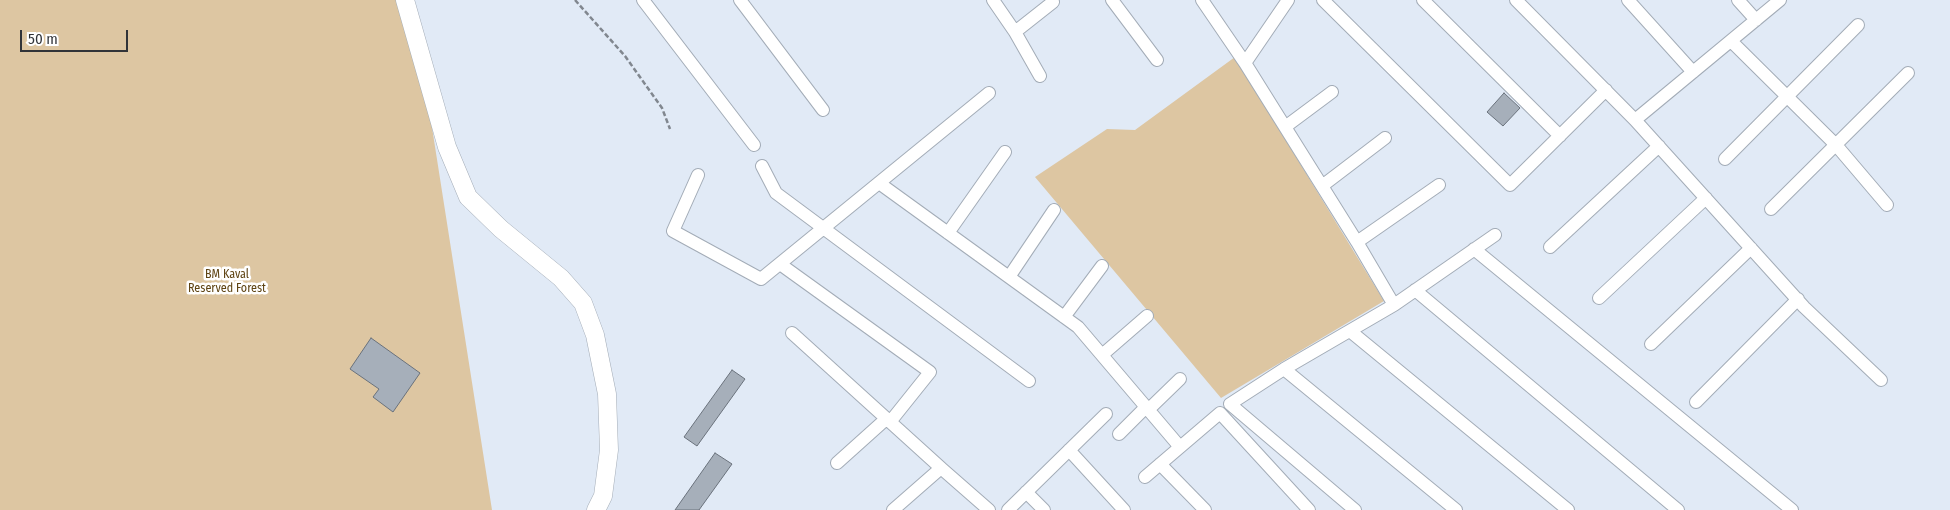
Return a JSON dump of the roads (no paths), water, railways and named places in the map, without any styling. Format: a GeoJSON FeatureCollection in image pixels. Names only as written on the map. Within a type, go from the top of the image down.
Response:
{"type":"FeatureCollection","features":[{"type":"Feature","properties":{"kind":"main road"},"geometry":{"type":"LineString","coordinates":[[406,0],[447,147],[468,197],[501,229],[562,278],[582,303],[596,335],[607,394],[609,450],[603,496],[596,510]]}},
{"type":"Feature","properties":{"kind":"street"},"geometry":{"type":"LineString","coordinates":[[642,0],[754,146]]}},
{"type":"Feature","properties":{"kind":"street"},"geometry":{"type":"LineString","coordinates":[[740,0],[823,110]]}},
{"type":"Feature","properties":{"kind":"street"},"geometry":{"type":"LineString","coordinates":[[993,0],[1015,32],[1040,76]]}},
{"type":"Feature","properties":{"kind":"street"},"geometry":{"type":"LineString","coordinates":[[1112,0],[1157,60]]}},
{"type":"Feature","properties":{"kind":"street"},"geometry":{"type":"LineString","coordinates":[[1202,0],[1245,62],[1394,305]]}},
{"type":"Feature","properties":{"kind":"street"},"geometry":{"type":"LineString","coordinates":[[1245,62],[1288,0]]}},
{"type":"Feature","properties":{"kind":"street"},"geometry":{"type":"LineString","coordinates":[[1323,0],[1510,185],[1606,90]]}},
{"type":"Feature","properties":{"kind":"street"},"geometry":{"type":"LineString","coordinates":[[1423,0],[1560,136]]}},
{"type":"Feature","properties":{"kind":"street"},"geometry":{"type":"LineString","coordinates":[[1516,0],[1660,146],[1798,299],[1881,380]]}},
{"type":"Feature","properties":{"kind":"street"},"geometry":{"type":"LineString","coordinates":[[1628,0],[1693,72]]}},
{"type":"Feature","properties":{"kind":"street"},"geometry":{"type":"LineString","coordinates":[[1738,0],[1756,20]]}},
{"type":"Feature","properties":{"kind":"street"},"geometry":{"type":"LineString","coordinates":[[1635,120],[1780,0]]}},
{"type":"Feature","properties":{"kind":"street"},"geometry":{"type":"LineString","coordinates":[[1015,32],[1053,2]]}},
{"type":"Feature","properties":{"kind":"street"},"geometry":{"type":"LineString","coordinates":[[1725,159],[1858,24]]}},
{"type":"Feature","properties":{"kind":"street"},"geometry":{"type":"LineString","coordinates":[[1731,41],[1836,145],[1887,205]]}},
{"type":"Feature","properties":{"kind":"street"},"geometry":{"type":"LineString","coordinates":[[1771,210],[1908,73]]}},
{"type":"Feature","properties":{"kind":"street"},"geometry":{"type":"LineString","coordinates":[[1285,127],[1332,92]]}},
{"type":"Feature","properties":{"kind":"street"},"geometry":{"type":"LineString","coordinates":[[698,175],[673,231],[761,279],[989,93]]}},
{"type":"Feature","properties":{"kind":"street"},"geometry":{"type":"LineString","coordinates":[[1322,186],[1385,138]]}},
{"type":"Feature","properties":{"kind":"street"},"geometry":{"type":"LineString","coordinates":[[1550,247],[1660,146]]}},
{"type":"Feature","properties":{"kind":"street"},"geometry":{"type":"LineString","coordinates":[[948,233],[1005,152]]}},
{"type":"Feature","properties":{"kind":"street"},"geometry":{"type":"LineString","coordinates":[[762,166],[776,193],[1029,381]]}},
{"type":"Feature","properties":{"kind":"street"},"geometry":{"type":"LineString","coordinates":[[879,183],[1078,327],[1180,447]]}},
{"type":"Feature","properties":{"kind":"street"},"geometry":{"type":"LineString","coordinates":[[1357,242],[1438,185]]}},
{"type":"Feature","properties":{"kind":"street"},"geometry":{"type":"LineString","coordinates":[[1599,298],[1706,198]]}},
{"type":"Feature","properties":{"kind":"street"},"geometry":{"type":"LineString","coordinates":[[1009,277],[1054,210]]}},
{"type":"Feature","properties":{"kind":"street"},"geometry":{"type":"LineString","coordinates":[[1355,510],[1230,404],[1284,369],[1394,305],[1495,235]]}},
{"type":"Feature","properties":{"kind":"street"},"geometry":{"type":"LineString","coordinates":[[1651,344],[1751,248]]}},
{"type":"Feature","properties":{"kind":"street"},"geometry":{"type":"LineString","coordinates":[[1474,249],[1792,510]]}},
{"type":"Feature","properties":{"kind":"street"},"geometry":{"type":"LineString","coordinates":[[780,264],[930,372],[888,420],[837,462]]}},
{"type":"Feature","properties":{"kind":"street"},"geometry":{"type":"LineString","coordinates":[[1064,317],[1102,266]]}},
{"type":"Feature","properties":{"kind":"street"},"geometry":{"type":"LineString","coordinates":[[1415,290],[1678,510]]}},
{"type":"Feature","properties":{"kind":"street"},"geometry":{"type":"LineString","coordinates":[[1696,402],[1798,299]]}},
{"type":"Feature","properties":{"kind":"street"},"geometry":{"type":"LineString","coordinates":[[1102,355],[1147,316]]}},
{"type":"Feature","properties":{"kind":"street"},"geometry":{"type":"LineString","coordinates":[[1350,331],[1568,510]]}},
{"type":"Feature","properties":{"kind":"street"},"geometry":{"type":"LineString","coordinates":[[792,333],[989,510]]}},
{"type":"Feature","properties":{"kind":"street"},"geometry":{"type":"LineString","coordinates":[[1284,369],[1456,510]]}},
{"type":"Feature","properties":{"kind":"street"},"geometry":{"type":"LineString","coordinates":[[1119,434],[1180,379]]}},
{"type":"Feature","properties":{"kind":"street"},"geometry":{"type":"LineString","coordinates":[[1145,477],[1220,412],[1309,510]]}},
{"type":"Feature","properties":{"kind":"street"},"geometry":{"type":"LineString","coordinates":[[1008,510],[1106,414]]}},
{"type":"Feature","properties":{"kind":"street"},"geometry":{"type":"LineString","coordinates":[[1069,450],[1124,510]]}},
{"type":"Feature","properties":{"kind":"street"},"geometry":{"type":"LineString","coordinates":[[1160,464],[1205,510]]}},
{"type":"Feature","properties":{"kind":"street"},"geometry":{"type":"LineString","coordinates":[[894,510],[941,468]]}},
{"type":"Feature","properties":{"kind":"street"},"geometry":{"type":"LineString","coordinates":[[1026,492],[1044,510]]}},
{"type":"Feature","properties":{"kind":"park label","name":"BM Kaval Reserved Forest"},"geometry":{"type":"Point","coordinates":[227,282]}}]}
